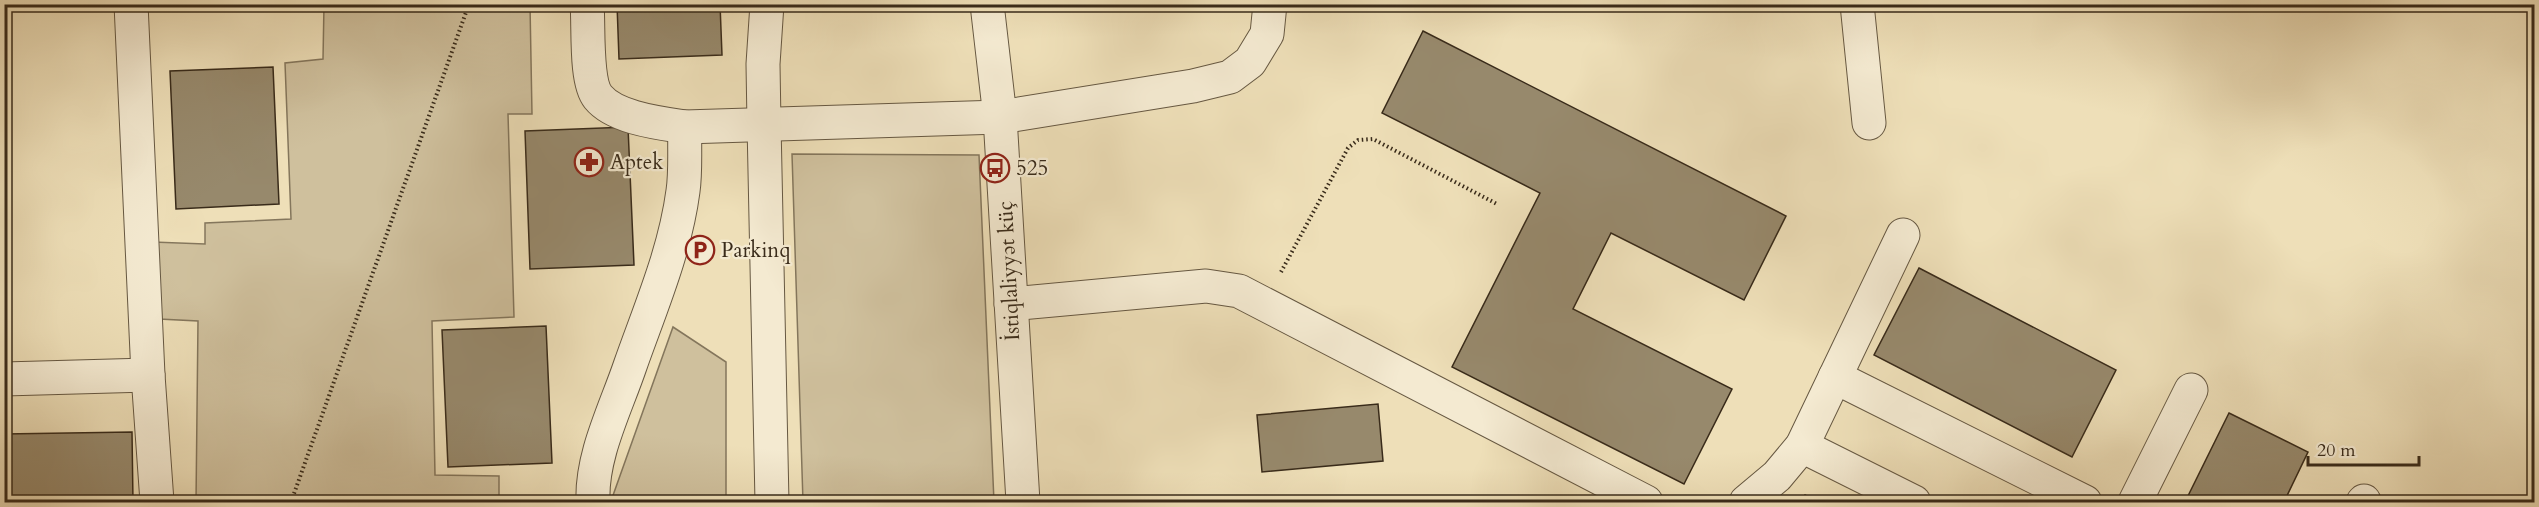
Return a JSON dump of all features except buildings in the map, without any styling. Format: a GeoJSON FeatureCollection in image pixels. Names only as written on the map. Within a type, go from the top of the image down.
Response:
{"type":"FeatureCollection","features":[{"type":"Feature","properties":{"kind":"street"},"geometry":{"type":"LineString","coordinates":[[131,4],[148,375],[157,502]]}},
{"type":"Feature","properties":{"kind":"street"},"geometry":{"type":"LineString","coordinates":[[588,4],[591,82],[598,97],[613,107],[643,120],[685,127],[1000,117],[1193,86],[1230,77],[1250,62],[1266,34],[1270,4]]}},
{"type":"Feature","properties":{"kind":"street"},"geometry":{"type":"LineString","coordinates":[[767,4],[763,64],[772,502]]}},
{"type":"Feature","properties":{"kind":"street","name":"İstiqlaliyyət küç"},"geometry":{"type":"LineString","coordinates":[[987,4],[1000,117],[1023,502]]}},
{"type":"Feature","properties":{"kind":"street"},"geometry":{"type":"LineString","coordinates":[[1857,4],[1869,123]]}},
{"type":"Feature","properties":{"kind":"street"},"geometry":{"type":"LineString","coordinates":[[593,502],[592,490],[597,458],[663,274],[677,226],[684,189],[685,127]]}},
{"type":"Feature","properties":{"kind":"street"},"geometry":{"type":"LineString","coordinates":[[1746,502],[1778,476],[1802,446],[1903,235]]}},
{"type":"Feature","properties":{"kind":"street"},"geometry":{"type":"LineString","coordinates":[[1011,304],[1206,286],[1239,291],[1646,502]]}},
{"type":"Feature","properties":{"kind":"street"},"geometry":{"type":"LineString","coordinates":[[4,379],[148,375]]}},
{"type":"Feature","properties":{"kind":"street"},"geometry":{"type":"LineString","coordinates":[[1835,377],[2076,501]]}},
{"type":"Feature","properties":{"kind":"street"},"geometry":{"type":"LineString","coordinates":[[2135,502],[2191,390]]}},
{"type":"Feature","properties":{"kind":"street"},"geometry":{"type":"LineString","coordinates":[[1802,446],[1914,502]]}},
{"type":"Feature","properties":{"kind":"path"},"geometry":{"type":"LineString","coordinates":[[291,502],[469,4]]}},
{"type":"Feature","properties":{"kind":"path"},"geometry":{"type":"LineString","coordinates":[[1263,304],[1348,148],[1359,140],[1373,139],[1497,204]]}},
{"type":"Feature","properties":{"kind":"shaded area"},"geometry":{"type":"Polygon","coordinates":[[[324,5],[530,5],[532,114],[508,114],[514,317],[432,321],[435,475],[499,476],[499,502],[196,502],[198,321],[159,319],[153,242],[205,244],[205,223],[291,219],[285,63],[323,59],[324,5]]]}},
{"type":"Feature","properties":{"kind":"shaded area"},"geometry":{"type":"Polygon","coordinates":[[[792,154],[979,155],[994,502],[803,502],[792,154]]]}},
{"type":"Feature","properties":{"kind":"shaded area"},"geometry":{"type":"Polygon","coordinates":[[[673,327],[726,362],[726,496],[611,501],[673,327]]]}},
{"type":"Feature","properties":{"kind":"place","name":"Aptek"},"geometry":{"type":"Point","coordinates":[589,162]}},
{"type":"Feature","properties":{"kind":"place","name":"525"},"geometry":{"type":"Point","coordinates":[995,168]}},
{"type":"Feature","properties":{"kind":"place","name":"Parkinq"},"geometry":{"type":"Point","coordinates":[700,250]}}]}
